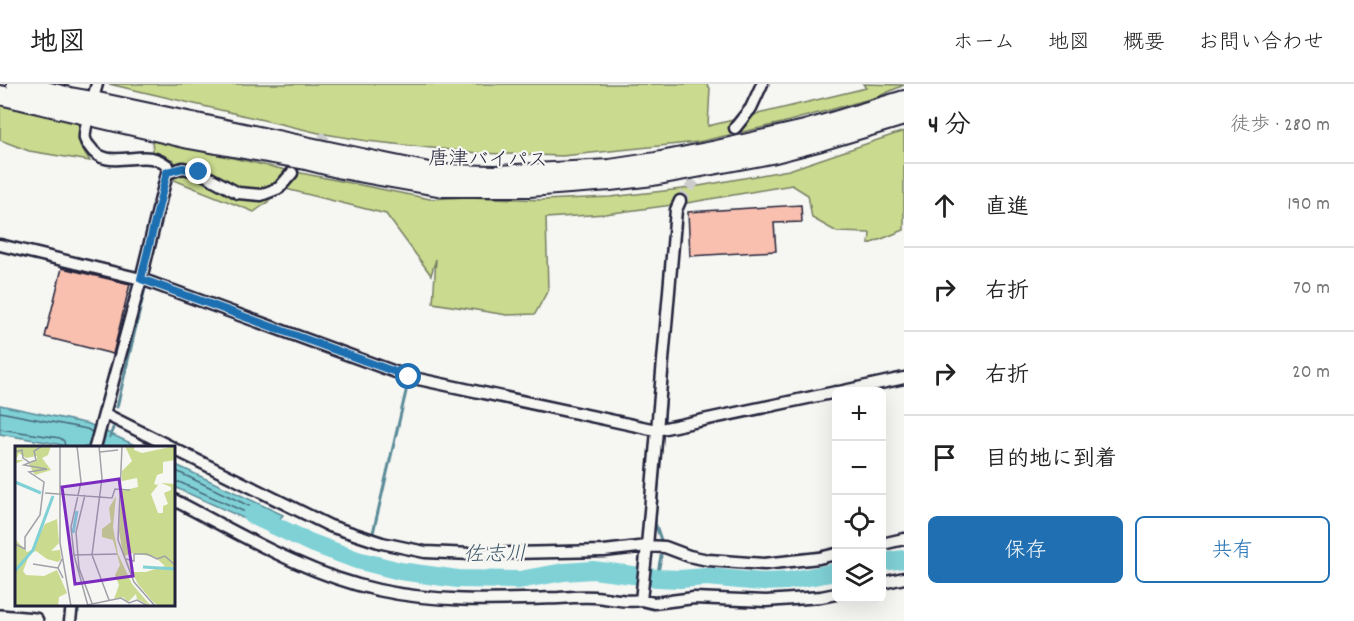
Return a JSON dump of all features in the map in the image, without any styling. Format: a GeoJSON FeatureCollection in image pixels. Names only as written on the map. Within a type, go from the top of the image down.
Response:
{"type":"FeatureCollection","features":[{"type":"Feature","properties":{"kind":"highway","name":"唐津バイパス"},"geometry":{"type":"LineString","coordinates":[[16,84],[161,117],[440,174],[496,175],[610,169],[656,162],[805,130],[904,100]]}},
{"type":"Feature","properties":{"kind":"highway","name":"唐津バイパス"},"geometry":{"type":"LineString","coordinates":[[0,95],[93,100],[189,139],[443,187],[529,187],[653,176],[771,154],[904,116]]}},
{"type":"Feature","properties":{"kind":"street"},"geometry":{"type":"LineString","coordinates":[[735,128],[752,108],[762,84]]}},
{"type":"Feature","properties":{"kind":"street"},"geometry":{"type":"LineString","coordinates":[[93,100],[85,138],[91,150],[102,158],[149,158],[159,160],[168,166],[141,279],[95,446]]}},
{"type":"Feature","properties":{"kind":"street"},"geometry":{"type":"LineString","coordinates":[[167,172],[183,168],[199,172],[238,193],[261,195],[279,188],[292,173]]}},
{"type":"Feature","properties":{"kind":"street"},"geometry":{"type":"LineString","coordinates":[[641,598],[676,210],[680,201]]}},
{"type":"Feature","properties":{"kind":"street"},"geometry":{"type":"LineString","coordinates":[[0,245],[141,279],[409,377],[656,430],[832,393]]}},
{"type":"Feature","properties":{"kind":"street"},"geometry":{"type":"LineString","coordinates":[[862,387],[904,378]]}},
{"type":"Feature","properties":{"kind":"street"},"geometry":{"type":"LineString","coordinates":[[105,414],[168,446]]}},
{"type":"Feature","properties":{"kind":"street"},"geometry":{"type":"LineString","coordinates":[[176,450],[330,526],[382,543],[425,552],[472,554],[646,550],[664,547],[708,560],[764,564],[832,555]]}},
{"type":"Feature","properties":{"kind":"street"},"geometry":{"type":"LineString","coordinates":[[176,501],[296,563],[344,581],[378,590],[434,598],[473,600],[595,597],[630,602],[641,598],[654,603],[694,598],[766,601],[832,595]]}},
{"type":"Feature","properties":{"kind":"street"},"geometry":{"type":"LineString","coordinates":[[886,543],[904,539]]}},
{"type":"Feature","properties":{"kind":"street"},"geometry":{"type":"LineString","coordinates":[[886,583],[904,578]]}},
{"type":"Feature","properties":{"kind":"street"},"geometry":{"type":"LineString","coordinates":[[70,621],[72,606]]}},
{"type":"Feature","properties":{"kind":"street"},"geometry":{"type":"LineString","coordinates":[[0,618],[35,621]]}},
{"type":"Feature","properties":{"kind":"green space"},"geometry":{"type":"Polygon","coordinates":[[[109,84],[706,84],[710,88],[708,126],[866,88],[863,84],[904,85],[877,97],[782,123],[698,142],[562,156],[478,153],[367,141],[319,133],[109,84]]]}},
{"type":"Feature","properties":{"kind":"green space"},"geometry":{"type":"Polygon","coordinates":[[[0,104],[80,123],[80,145],[90,161],[29,151],[0,140],[0,104]]]}},
{"type":"Feature","properties":{"kind":"green space"},"geometry":{"type":"Polygon","coordinates":[[[904,131],[904,230],[869,244],[870,233],[837,232],[812,218],[808,195],[792,185],[605,214],[546,218],[548,290],[535,314],[507,315],[433,303],[436,259],[431,275],[386,214],[286,189],[254,212],[174,180],[174,160],[153,153],[152,140],[430,199],[467,197],[542,200],[610,197],[682,189],[789,170],[904,131]]]}},
{"type":"Feature","properties":{"kind":"water"},"geometry":{"type":"Polygon","coordinates":[[[0,405],[89,424],[137,446],[65,446],[0,434],[0,405]]]}},
{"type":"Feature","properties":{"kind":"water"},"geometry":{"type":"Polygon","coordinates":[[[176,465],[283,515],[270,530],[176,488],[176,465]]]}},
{"type":"Feature","properties":{"kind":"building"},"geometry":{"type":"Polygon","coordinates":[[[801,205],[802,222],[774,223],[776,251],[690,256],[688,212],[801,205]]]}},
{"type":"Feature","properties":{"kind":"building"},"geometry":{"type":"Polygon","coordinates":[[[62,268],[130,284],[113,354],[45,337],[62,268]]]}},
{"type":"Feature","properties":{"kind":"waterway"},"geometry":{"type":"LineString","coordinates":[[117,407],[145,288]]}},
{"type":"Feature","properties":{"kind":"waterway"},"geometry":{"type":"LineString","coordinates":[[664,421],[668,360]]}},
{"type":"Feature","properties":{"kind":"waterway"},"geometry":{"type":"LineString","coordinates":[[373,533],[408,383]]}},
{"type":"Feature","properties":{"kind":"waterway"},"geometry":{"type":"LineString","coordinates":[[110,437],[113,428]]}},
{"type":"Feature","properties":{"kind":"waterway"},"geometry":{"type":"LineString","coordinates":[[661,540],[655,523],[662,437]]}},
{"type":"Feature","properties":{"kind":"waterway","name":"佐志川"},"geometry":{"type":"LineString","coordinates":[[252,515],[309,542],[357,560],[400,571],[458,579],[519,580],[564,572],[593,570],[657,578],[707,577],[762,582],[787,581],[832,573]]}},
{"type":"Feature","properties":{"kind":"waterway"},"geometry":{"type":"LineString","coordinates":[[657,578],[661,556]]}},
{"type":"Feature","properties":{"kind":"waterway","name":"佐志川"},"geometry":{"type":"LineString","coordinates":[[886,561],[904,559]]}},
{"type":"Feature","properties":{"kind":"waterway"},"geometry":{"type":"LineString","coordinates":[[78,612],[79,606]]}},
{"type":"Feature","properties":{"kind":"tunnel"},"geometry":{"type":"LineString","coordinates":[[292,173],[326,135]]}},
{"type":"Feature","properties":{"kind":"tunnel"},"geometry":{"type":"LineString","coordinates":[[680,201],[707,165]]}},
{"type":"Feature","properties":{"kind":"route"},"geometry":{"type":"LineString","coordinates":[[199,172],[183,168],[167,172],[141,279],[409,377]]}}]}
